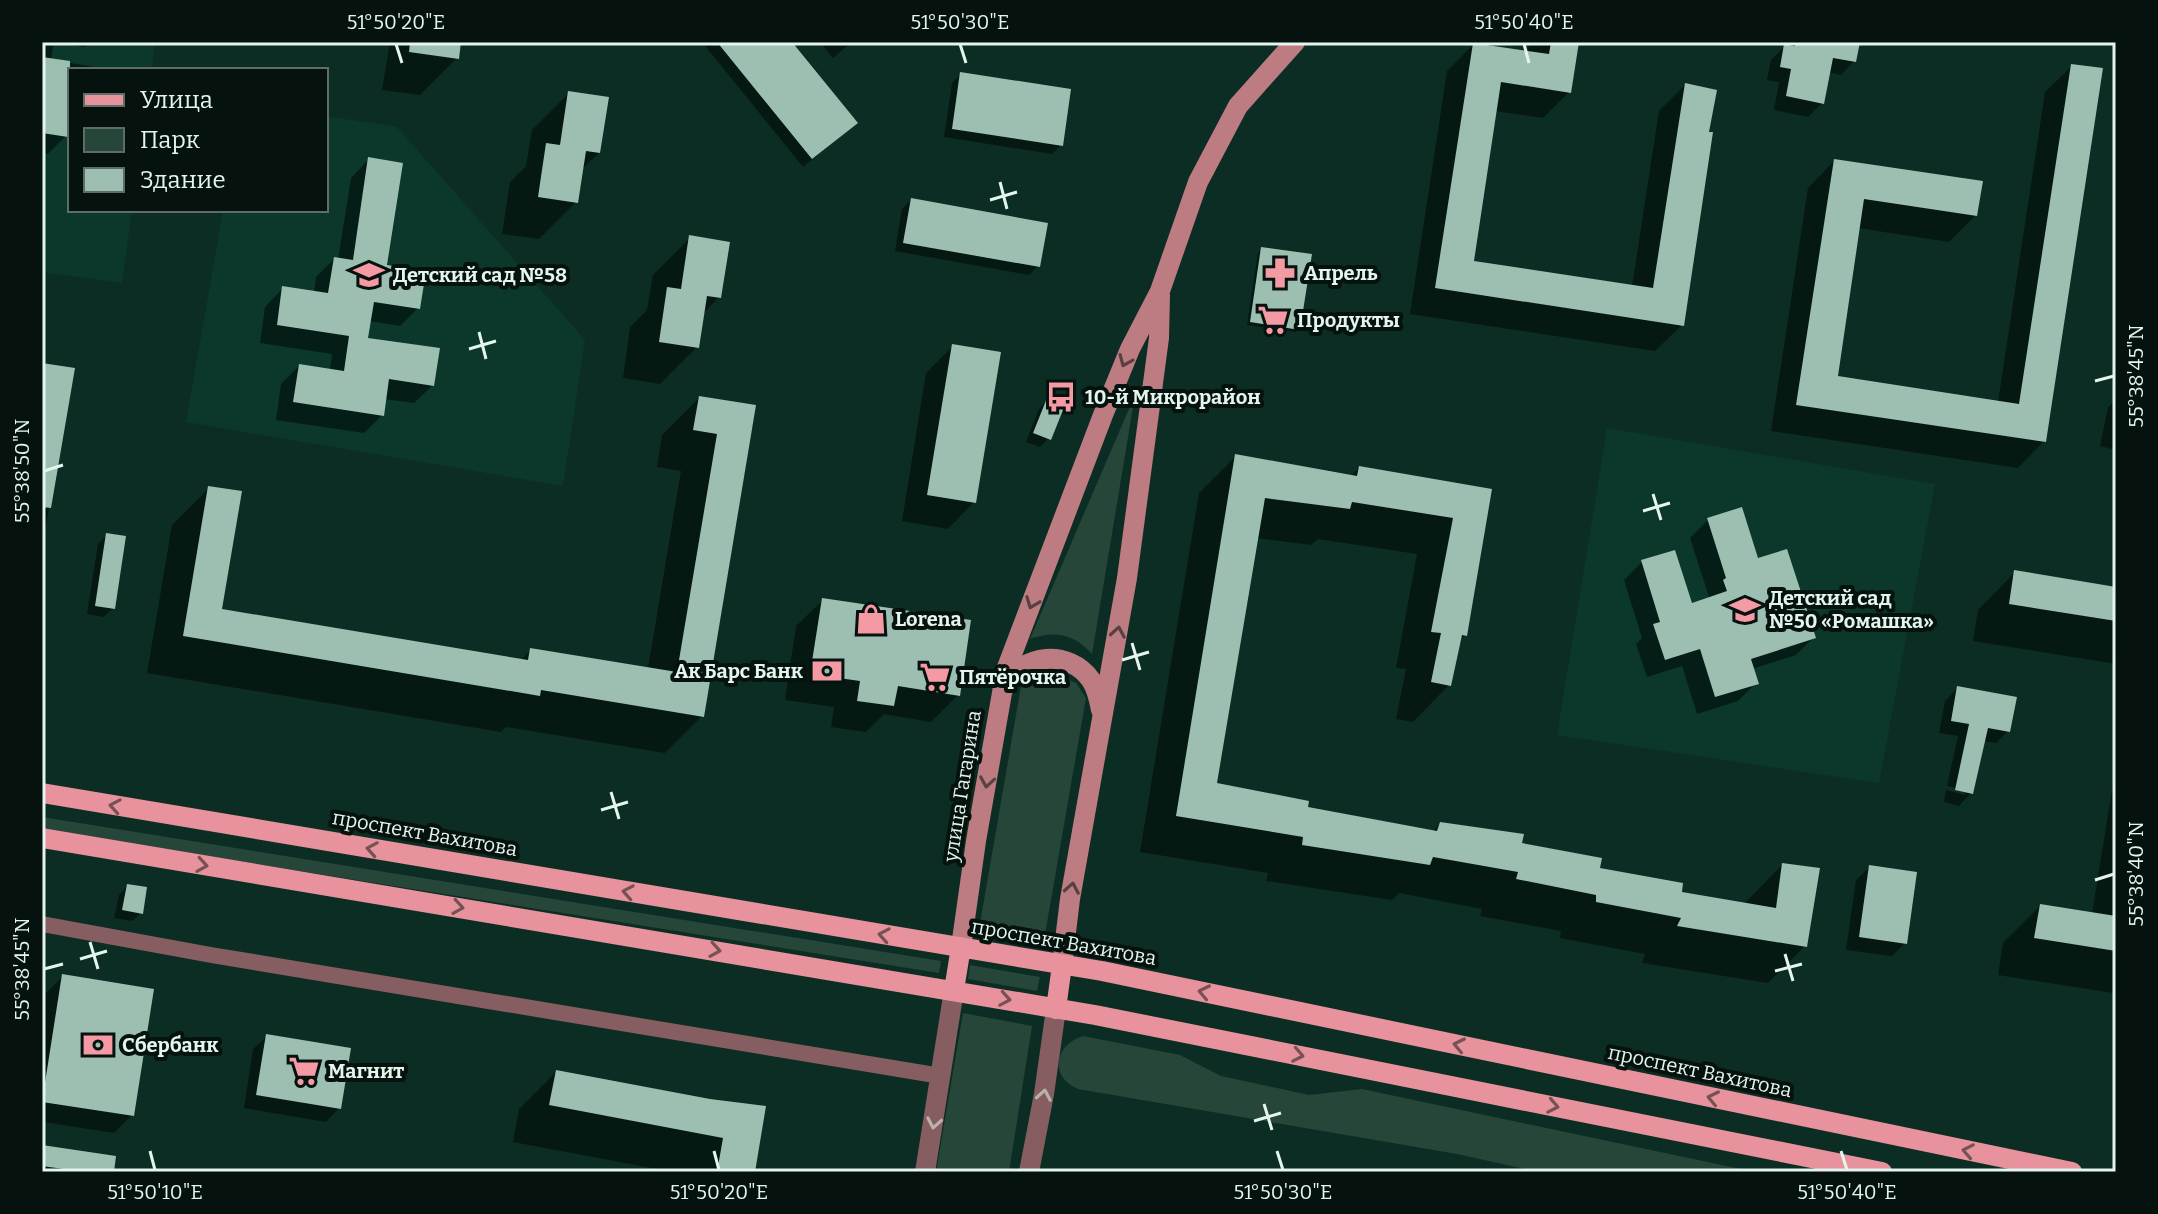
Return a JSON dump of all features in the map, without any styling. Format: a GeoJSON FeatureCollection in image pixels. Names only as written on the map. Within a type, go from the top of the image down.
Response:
{"type":"FeatureCollection","features":[{"type":"Feature","properties":{"kind":"main road","name":"улица Гагарина"},"geometry":{"type":"LineString","coordinates":[[954,990],[1006,670],[1103,415],[1130,349],[1160,291],[1198,182],[1238,106],[1295,42]]}},
{"type":"Feature","properties":{"kind":"main road","name":"улица Гагарина"},"geometry":{"type":"LineString","coordinates":[[1056,1009],[1070,899],[1127,578],[1159,338],[1160,291]]}},
{"type":"Feature","properties":{"kind":"main road"},"geometry":{"type":"LineString","coordinates":[[999,705],[1008,682],[1020,668],[1038,660],[1058,659],[1076,666],[1091,679],[1099,697],[1103,721]]}},
{"type":"Feature","properties":{"kind":"main road","name":"проспект Вахитова"},"geometry":{"type":"LineString","coordinates":[[42,793],[1102,971],[2072,1172]]}},
{"type":"Feature","properties":{"kind":"main road"},"geometry":{"type":"LineString","coordinates":[[42,838],[1126,1021],[1882,1172]]}},
{"type":"Feature","properties":{"kind":"street"},"geometry":{"type":"LineString","coordinates":[[42,924],[941,1076]]}},
{"type":"Feature","properties":{"kind":"street","name":"улица Гагарина"},"geometry":{"type":"LineString","coordinates":[[925,1172],[954,990]]}},
{"type":"Feature","properties":{"kind":"street","name":"улица Гагарина"},"geometry":{"type":"LineString","coordinates":[[1029,1172],[1056,1009]]}},
{"type":"Feature","properties":{"kind":"shaded area"},"geometry":{"type":"Polygon","coordinates":[[[42,42],[155,42],[152,68],[68,68],[68,212],[132,212],[122,283],[42,272],[42,42]]]}},
{"type":"Feature","properties":{"kind":"shaded area","name":"Детский сад №58"},"geometry":{"type":"Polygon","coordinates":[[[328,116],[397,127],[585,340],[563,486],[186,422],[223,212],[328,212],[328,116]]]}},
{"type":"Feature","properties":{"kind":"shaded area","name":"Детский сад №50 «Ромашка»"},"geometry":{"type":"Polygon","coordinates":[[[1607,428],[1935,484],[1879,783],[1557,735],[1607,428]]]}},
{"type":"Feature","properties":{"kind":"green space"},"geometry":{"type":"Polygon","coordinates":[[[1135,395],[1092,654],[1079,642],[1064,636],[1047,635],[1030,639],[1135,395]]]}},
{"type":"Feature","properties":{"kind":"green space"},"geometry":{"type":"Polygon","coordinates":[[[1055,674],[1076,683],[1086,698],[1043,946],[978,935],[1021,686],[1039,675],[1055,674]]]}},
{"type":"Feature","properties":{"kind":"green space"},"geometry":{"type":"Polygon","coordinates":[[[42,817],[941,961],[939,973],[42,830],[42,817]]]}},
{"type":"Feature","properties":{"kind":"green space"},"geometry":{"type":"Polygon","coordinates":[[[970,965],[1040,977],[1037,991],[968,979],[970,965]]]}},
{"type":"Feature","properties":{"kind":"green space"},"geometry":{"type":"Polygon","coordinates":[[[963,1013],[1032,1026],[1009,1172],[936,1172],[963,1013]]]}},
{"type":"Feature","properties":{"kind":"green space"},"geometry":{"type":"Polygon","coordinates":[[[1083,1036],[1180,1055],[1221,1076],[1309,1095],[1362,1089],[1755,1172],[1538,1172],[1457,1154],[1078,1089],[1062,1077],[1059,1061],[1066,1046],[1083,1036]]]}},
{"type":"Feature","properties":{"kind":"building"},"geometry":{"type":"Polygon","coordinates":[[[410,42],[461,42],[459,59],[409,52],[410,42]]]}},
{"type":"Feature","properties":{"kind":"building"},"geometry":{"type":"Polygon","coordinates":[[[717,42],[792,42],[858,123],[812,159],[717,42]]]}},
{"type":"Feature","properties":{"kind":"building"},"geometry":{"type":"Polygon","coordinates":[[[1551,42],[1579,42],[1571,93],[1501,82],[1474,261],[1653,288],[1685,83],[1717,90],[1684,326],[1435,288],[1473,43],[1549,54],[1551,42]]]}},
{"type":"Feature","properties":{"kind":"building"},"geometry":{"type":"Polygon","coordinates":[[[1795,42],[1860,42],[1856,62],[1833,58],[1824,104],[1786,96],[1791,69],[1780,67],[1784,44],[1795,46],[1795,42]]]}},
{"type":"Feature","properties":{"kind":"building"},"geometry":{"type":"Polygon","coordinates":[[[42,57],[70,61],[68,137],[42,133],[42,57]]]}},
{"type":"Feature","properties":{"kind":"building"},"geometry":{"type":"Polygon","coordinates":[[[2071,64],[2103,68],[2046,442],[1796,405],[1834,159],[1983,181],[1977,216],[1864,199],[1838,376],[2019,404],[2071,64]]]}},
{"type":"Feature","properties":{"kind":"building"},"geometry":{"type":"Polygon","coordinates":[[[960,72],[1071,89],[1063,146],[952,129],[960,72]]]}},
{"type":"Feature","properties":{"kind":"building"},"geometry":{"type":"Polygon","coordinates":[[[568,91],[609,97],[600,153],[586,151],[578,203],[538,197],[546,143],[560,145],[568,91]]]}},
{"type":"Feature","properties":{"kind":"building"},"geometry":{"type":"Polygon","coordinates":[[[368,157],[403,163],[387,265],[426,271],[420,309],[374,302],[368,338],[440,348],[434,386],[389,379],[384,416],[293,402],[299,364],[344,371],[349,336],[277,325],[282,286],[328,293],[334,257],[353,260],[368,157]]]}},
{"type":"Feature","properties":{"kind":"building"},"geometry":{"type":"Polygon","coordinates":[[[911,198],[1048,223],[1040,267],[903,243],[911,198]]]}},
{"type":"Feature","properties":{"kind":"building"},"geometry":{"type":"Polygon","coordinates":[[[689,235],[730,242],[721,298],[707,296],[699,348],[659,342],[667,287],[681,289],[689,235]]]}},
{"type":"Feature","properties":{"kind":"building"},"geometry":{"type":"Polygon","coordinates":[[[1261,247],[1312,254],[1300,330],[1250,322],[1261,247]]]}},
{"type":"Feature","properties":{"kind":"building"},"geometry":{"type":"Polygon","coordinates":[[[952,344],[1001,352],[976,503],[927,495],[952,344]]]}},
{"type":"Feature","properties":{"kind":"building"},"geometry":{"type":"Polygon","coordinates":[[[42,363],[75,368],[51,508],[42,507],[42,363]]]}},
{"type":"Feature","properties":{"kind":"building"},"geometry":{"type":"Polygon","coordinates":[[[699,396],[756,405],[704,717],[541,690],[540,696],[183,636],[208,486],[242,491],[222,609],[528,660],[530,648],[677,672],[717,434],[693,430],[699,396]]]}},
{"type":"Feature","properties":{"kind":"building"},"geometry":{"type":"Polygon","coordinates":[[[1047,398],[1065,405],[1051,440],[1033,433],[1047,398]]]}},
{"type":"Feature","properties":{"kind":"building"},"geometry":{"type":"Polygon","coordinates":[[[1235,454],[1357,476],[1359,466],[1492,489],[1467,636],[1462,635],[1451,686],[1431,682],[1441,633],[1431,632],[1453,518],[1352,502],[1350,509],[1265,498],[1217,783],[1309,801],[1308,807],[1437,831],[1440,822],[1524,834],[1522,843],[1602,858],[1600,868],[1683,883],[1682,892],[1776,908],[1782,863],[1820,868],[1807,947],[1677,926],[1681,918],[1596,902],[1596,895],[1516,879],[1518,872],[1433,857],[1430,865],[1302,845],[1303,837],[1176,816],[1235,454]]]}},
{"type":"Feature","properties":{"kind":"building"},"geometry":{"type":"Polygon","coordinates":[[[1742,507],[1758,558],[1787,549],[1816,638],[1751,659],[1759,684],[1715,697],[1700,649],[1665,660],[1653,624],[1660,622],[1641,560],[1675,550],[1692,603],[1727,591],[1723,580],[1726,578],[1707,518],[1742,507]]]}},
{"type":"Feature","properties":{"kind":"building"},"geometry":{"type":"Polygon","coordinates":[[[106,533],[126,536],[115,609],[95,606],[106,533]]]}},
{"type":"Feature","properties":{"kind":"building"},"geometry":{"type":"Polygon","coordinates":[[[2014,570],[2116,587],[2116,621],[2009,604],[2014,570]]]}},
{"type":"Feature","properties":{"kind":"building"},"geometry":{"type":"Polygon","coordinates":[[[822,598],[971,620],[960,696],[898,686],[894,706],[857,701],[860,681],[810,674],[822,598]]]}},
{"type":"Feature","properties":{"kind":"building"},"geometry":{"type":"Polygon","coordinates":[[[1957,686],[2017,697],[2010,732],[1988,728],[1973,794],[1955,790],[1969,724],[1951,721],[1957,686]]]}},
{"type":"Feature","properties":{"kind":"building"},"geometry":{"type":"Polygon","coordinates":[[[1869,865],[1917,872],[1907,944],[1859,937],[1869,865]]]}},
{"type":"Feature","properties":{"kind":"building"},"geometry":{"type":"Polygon","coordinates":[[[127,884],[147,887],[143,914],[122,910],[127,884]]]}},
{"type":"Feature","properties":{"kind":"building"},"geometry":{"type":"Polygon","coordinates":[[[2040,904],[2116,916],[2116,951],[2034,938],[2040,904]]]}},
{"type":"Feature","properties":{"kind":"building","name":"Сбербанк"},"geometry":{"type":"Polygon","coordinates":[[[62,974],[154,989],[134,1116],[42,1102],[62,974]]]}},
{"type":"Feature","properties":{"kind":"building","name":"Магнит"},"geometry":{"type":"Polygon","coordinates":[[[266,1034],[351,1048],[341,1109],[256,1095],[266,1034]]]}},
{"type":"Feature","properties":{"kind":"building"},"geometry":{"type":"Polygon","coordinates":[[[556,1070],[710,1099],[766,1106],[755,1172],[717,1172],[723,1138],[549,1105],[556,1070]]]}},
{"type":"Feature","properties":{"kind":"building"},"geometry":{"type":"Polygon","coordinates":[[[42,1145],[116,1156],[114,1172],[85,1172],[42,1166],[42,1145]]]}},
{"type":"Feature","properties":{"kind":"place","name":"Апрель"},"geometry":{"type":"Point","coordinates":[1280,273]}},
{"type":"Feature","properties":{"kind":"place","name":"Детский сад №58"},"geometry":{"type":"Point","coordinates":[369,275]}},
{"type":"Feature","properties":{"kind":"place","name":"Продукты"},"geometry":{"type":"Point","coordinates":[1273,320]}},
{"type":"Feature","properties":{"kind":"place","name":"10-й Микрорайон"},"geometry":{"type":"Point","coordinates":[1061,397]}},
{"type":"Feature","properties":{"kind":"place","name":"Детский сад №50 «Ромашка»"},"geometry":{"type":"Point","coordinates":[1745,610]}},
{"type":"Feature","properties":{"kind":"place","name":"Lorena"},"geometry":{"type":"Point","coordinates":[871,619]}},
{"type":"Feature","properties":{"kind":"place","name":"Ак Барс Банк"},"geometry":{"type":"Point","coordinates":[827,671]}},
{"type":"Feature","properties":{"kind":"place","name":"Пятёрочка"},"geometry":{"type":"Point","coordinates":[935,677]}},
{"type":"Feature","properties":{"kind":"place","name":"Сбербанк"},"geometry":{"type":"Point","coordinates":[98,1045]}},
{"type":"Feature","properties":{"kind":"place","name":"Магнит"},"geometry":{"type":"Point","coordinates":[304,1071]}}]}
